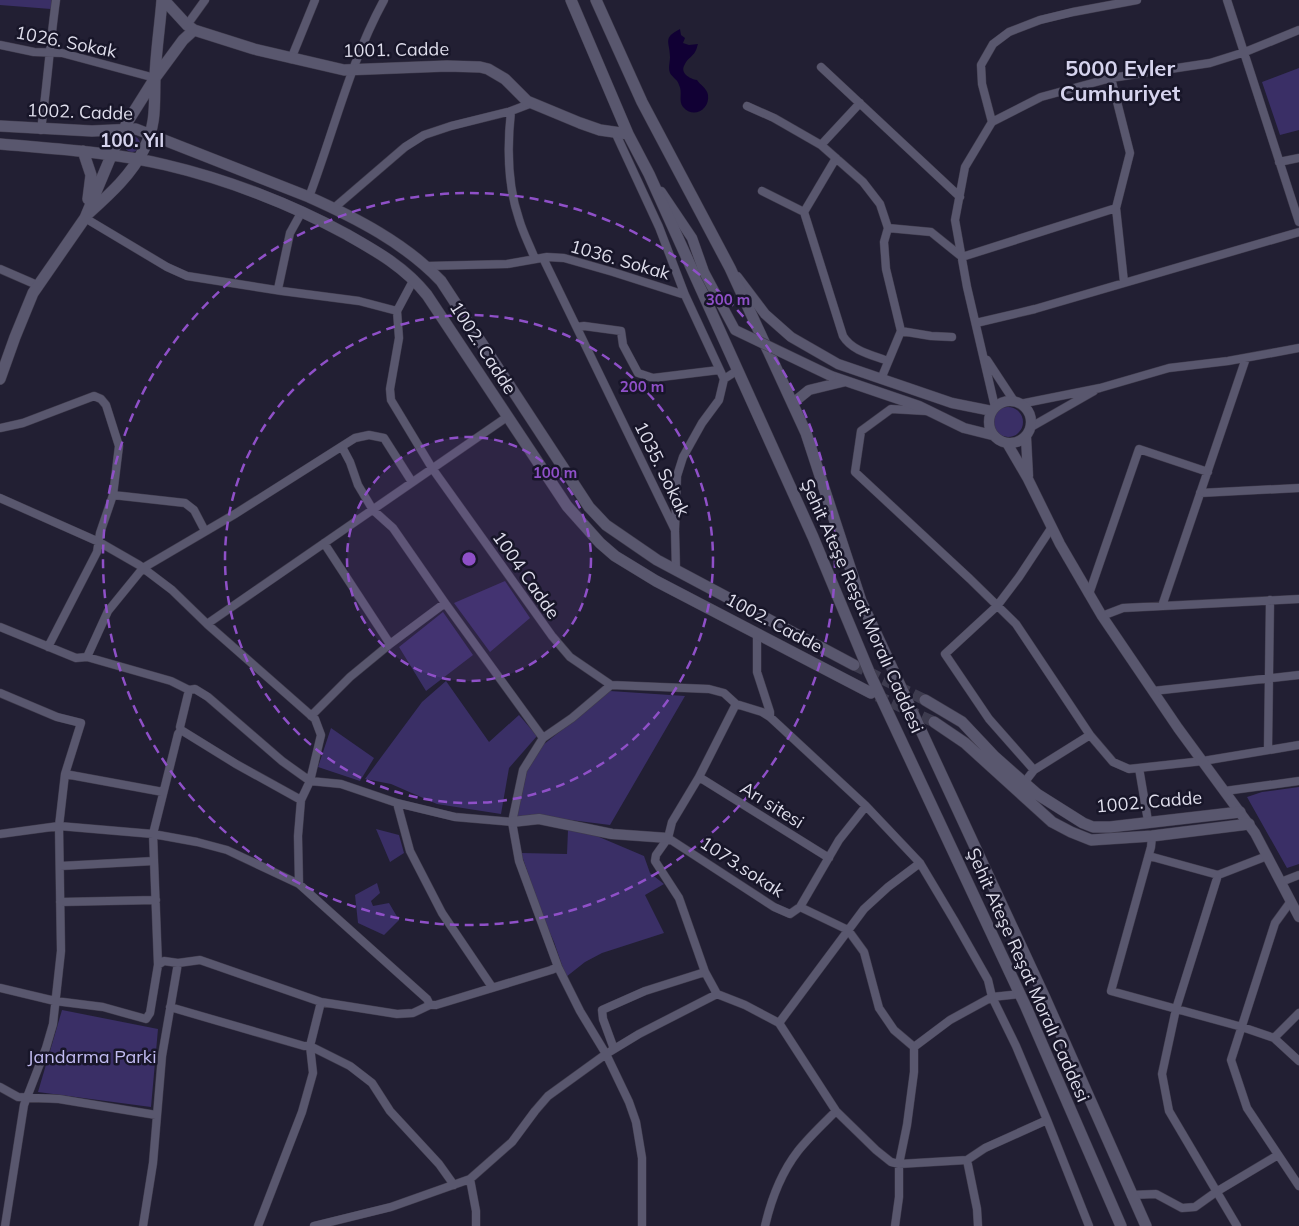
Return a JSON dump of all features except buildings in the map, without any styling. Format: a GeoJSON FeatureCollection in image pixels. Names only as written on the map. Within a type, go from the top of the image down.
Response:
{"type":"FeatureCollection","features":[{"type":"Feature","properties":{"kind":"main road","name":"1001. Cadde"},"geometry":{"type":"LineString","coordinates":[[163,0],[191,27],[254,49],[325,67],[353,71],[447,66],[480,67],[496,73],[505,79],[520,96],[532,103],[580,123],[628,134]]}},
{"type":"Feature","properties":{"kind":"main road"},"geometry":{"type":"LineString","coordinates":[[84,218],[111,193],[138,159],[150,134],[156,105],[155,78],[163,0]]}},
{"type":"Feature","properties":{"kind":"main road","name":"Şehit Ateşe Reşat Moralı Caddesi"},"geometry":{"type":"LineString","coordinates":[[571,0],[628,134],[650,174],[813,538],[870,674],[1020,994],[1120,1226]]}},
{"type":"Feature","properties":{"kind":"main road"},"geometry":{"type":"LineString","coordinates":[[596,0],[642,102],[730,268],[793,403],[806,433],[861,601],[1045,998],[1146,1226]]}},
{"type":"Feature","properties":{"kind":"main road"},"geometry":{"type":"LineString","coordinates":[[0,379],[37,285],[84,218],[124,129],[155,78],[191,27]]}},
{"type":"Feature","properties":{"kind":"main road","name":"1002. Cadde"},"geometry":{"type":"LineString","coordinates":[[0,126],[41,130],[92,131],[136,129],[309,196],[387,238],[427,266],[441,281],[589,507],[606,524],[631,543],[676,570],[854,665]]}},
{"type":"Feature","properties":{"kind":"main road","name":"1002. Cadde"},"geometry":{"type":"LineString","coordinates":[[0,144],[83,151],[138,159],[184,169],[230,184],[301,213],[378,252],[414,279],[427,295],[567,506],[591,534],[615,556],[667,586],[870,693]]}},
{"type":"Feature","properties":{"kind":"main road"},"geometry":{"type":"LineString","coordinates":[[83,151],[91,175],[91,188],[84,218]]}},
{"type":"Feature","properties":{"kind":"main road"},"geometry":{"type":"LineString","coordinates":[[301,213],[309,196]]}},
{"type":"Feature","properties":{"kind":"main road"},"geometry":{"type":"LineString","coordinates":[[414,279],[427,266]]}},
{"type":"Feature","properties":{"kind":"main road"},"geometry":{"type":"LineString","coordinates":[[507,417],[523,406]]}},
{"type":"Feature","properties":{"kind":"main road"},"geometry":{"type":"LineString","coordinates":[[667,586],[676,570]]}},
{"type":"Feature","properties":{"kind":"main road"},"geometry":{"type":"LineString","coordinates":[[757,634],[765,617]]}},
{"type":"Feature","properties":{"kind":"main road","name":"1002. Cadde"},"geometry":{"type":"LineString","coordinates":[[925,700],[962,722],[1052,822],[1091,840],[1152,836],[1249,824]]}},
{"type":"Feature","properties":{"kind":"main road","name":"1002. Cadde"},"geometry":{"type":"LineString","coordinates":[[934,722],[965,743],[1020,786],[1093,827],[1110,827],[1240,812]]}},
{"type":"Feature","properties":{"kind":"main road"},"geometry":{"type":"LineString","coordinates":[[1148,822],[1152,836]]}},
{"type":"Feature","properties":{"kind":"street"},"geometry":{"type":"LineString","coordinates":[[41,130],[56,0]]}},
{"type":"Feature","properties":{"kind":"street"},"geometry":{"type":"LineString","coordinates":[[191,27],[205,0]]}},
{"type":"Feature","properties":{"kind":"street"},"geometry":{"type":"LineString","coordinates":[[291,59],[315,0]]}},
{"type":"Feature","properties":{"kind":"street"},"geometry":{"type":"LineString","coordinates":[[309,196],[353,71],[370,28],[384,0]]}},
{"type":"Feature","properties":{"kind":"street"},"geometry":{"type":"LineString","coordinates":[[992,122],[982,84],[981,65],[994,44],[1009,32],[1040,20],[1137,0]]}},
{"type":"Feature","properties":{"kind":"street"},"geometry":{"type":"LineString","coordinates":[[1227,0],[1299,222]]}},
{"type":"Feature","properties":{"kind":"street"},"geometry":{"type":"LineString","coordinates":[[1026,437],[1014,443],[1006,443],[996,439],[988,423],[993,409],[984,356],[967,287],[955,220],[965,167],[992,122],[1041,97],[1111,78],[1210,62],[1245,52],[1299,30]]}},
{"type":"Feature","properties":{"kind":"street","name":"1026. Sokak"},"geometry":{"type":"LineString","coordinates":[[0,45],[23,50],[83,57],[155,78]]}},
{"type":"Feature","properties":{"kind":"street"},"geometry":{"type":"LineString","coordinates":[[821,67],[960,197]]}},
{"type":"Feature","properties":{"kind":"street"},"geometry":{"type":"LineString","coordinates":[[1111,78],[1130,153],[1116,208],[1124,282]]}},
{"type":"Feature","properties":{"kind":"street"},"geometry":{"type":"LineString","coordinates":[[334,208],[415,140],[434,131],[511,111],[532,103]]}},
{"type":"Feature","properties":{"kind":"street"},"geometry":{"type":"LineString","coordinates":[[821,145],[860,103]]}},
{"type":"Feature","properties":{"kind":"street"},"geometry":{"type":"LineString","coordinates":[[747,106],[774,118],[821,145],[863,182],[880,204],[888,228],[884,242],[886,269],[901,331],[881,379]]}},
{"type":"Feature","properties":{"kind":"street"},"geometry":{"type":"LineString","coordinates":[[511,111],[508,151],[511,182],[519,220],[535,260]]}},
{"type":"Feature","properties":{"kind":"street"},"geometry":{"type":"LineString","coordinates":[[615,132],[659,227],[685,295],[724,380]]}},
{"type":"Feature","properties":{"kind":"street"},"geometry":{"type":"LineString","coordinates":[[804,212],[836,158]]}},
{"type":"Feature","properties":{"kind":"street"},"geometry":{"type":"LineString","coordinates":[[1279,162],[1299,158]]}},
{"type":"Feature","properties":{"kind":"street"},"geometry":{"type":"LineString","coordinates":[[650,174],[692,238],[704,272],[735,330],[831,376],[919,406],[964,428],[992,434]]}},
{"type":"Feature","properties":{"kind":"street"},"geometry":{"type":"LineString","coordinates":[[762,191],[804,212],[843,336],[856,349],[888,361]]}},
{"type":"Feature","properties":{"kind":"street"},"geometry":{"type":"LineString","coordinates":[[962,257],[1116,208]]}},
{"type":"Feature","properties":{"kind":"street"},"geometry":{"type":"LineString","coordinates":[[278,289],[290,233],[301,213]]}},
{"type":"Feature","properties":{"kind":"street"},"geometry":{"type":"LineString","coordinates":[[84,218],[167,267],[188,276],[359,301],[397,310],[414,279]]}},
{"type":"Feature","properties":{"kind":"street"},"geometry":{"type":"LineString","coordinates":[[888,228],[931,232],[962,257]]}},
{"type":"Feature","properties":{"kind":"street"},"geometry":{"type":"LineString","coordinates":[[976,323],[1035,309],[1299,232]]}},
{"type":"Feature","properties":{"kind":"street","name":"1036. Sokak"},"geometry":{"type":"LineString","coordinates":[[427,266],[507,264],[543,258],[564,258],[685,295]]}},
{"type":"Feature","properties":{"kind":"street","name":"1035. Sokak"},"geometry":{"type":"LineString","coordinates":[[543,258],[674,530]]}},
{"type":"Feature","properties":{"kind":"street"},"geometry":{"type":"LineString","coordinates":[[730,268],[766,314],[791,337],[838,364],[952,403],[993,409],[1001,403],[1100,388],[1169,368],[1246,358],[1299,348]]}},
{"type":"Feature","properties":{"kind":"street"},"geometry":{"type":"LineString","coordinates":[[0,269],[37,285]]}},
{"type":"Feature","properties":{"kind":"street","name":"1004 Cadde"},"geometry":{"type":"LineString","coordinates":[[397,310],[399,338],[390,389],[391,400],[432,468],[552,636],[570,657],[611,685]]}},
{"type":"Feature","properties":{"kind":"street"},"geometry":{"type":"LineString","coordinates":[[577,327],[584,326],[622,331],[623,345],[638,373],[653,378],[720,370]]}},
{"type":"Feature","properties":{"kind":"street"},"geometry":{"type":"LineString","coordinates":[[901,331],[952,337]]}},
{"type":"Feature","properties":{"kind":"street"},"geometry":{"type":"LineString","coordinates":[[984,356],[1017,402],[1029,414],[1031,427]]}},
{"type":"Feature","properties":{"kind":"street"},"geometry":{"type":"LineString","coordinates":[[1162,606],[1246,358]]}},
{"type":"Feature","properties":{"kind":"street"},"geometry":{"type":"LineString","coordinates":[[676,570],[674,530],[677,476],[683,457],[702,423],[718,400],[724,380],[738,370]]}},
{"type":"Feature","properties":{"kind":"street"},"geometry":{"type":"LineString","coordinates":[[793,403],[809,390],[846,381]]}},
{"type":"Feature","properties":{"kind":"street"},"geometry":{"type":"LineString","coordinates":[[1028,479],[1026,437],[1031,427],[1100,388]]}},
{"type":"Feature","properties":{"kind":"street"},"geometry":{"type":"LineString","coordinates":[[0,428],[22,423],[94,396],[101,399],[106,405],[119,446],[113,495],[100,533],[97,552],[48,647]]}},
{"type":"Feature","properties":{"kind":"street"},"geometry":{"type":"LineString","coordinates":[[931,412],[892,409],[861,430],[855,472],[1016,624],[1090,735],[1113,762],[1129,769],[1203,761],[1299,745]]}},
{"type":"Feature","properties":{"kind":"street"},"geometry":{"type":"LineString","coordinates":[[207,624],[507,417]]}},
{"type":"Feature","properties":{"kind":"street"},"geometry":{"type":"LineString","coordinates":[[87,657],[108,610],[143,568],[235,514],[355,438],[369,435],[384,438],[412,482]]}},
{"type":"Feature","properties":{"kind":"street"},"geometry":{"type":"LineString","coordinates":[[1006,443],[1028,479],[1052,527],[1102,616],[1153,691],[1249,824],[1299,917]]}},
{"type":"Feature","properties":{"kind":"street"},"geometry":{"type":"LineString","coordinates":[[342,447],[350,462],[358,485],[372,510],[393,528],[444,603],[543,738]]}},
{"type":"Feature","properties":{"kind":"street"},"geometry":{"type":"LineString","coordinates":[[1089,594],[1139,448],[1208,472]]}},
{"type":"Feature","properties":{"kind":"street"},"geometry":{"type":"LineString","coordinates":[[1200,493],[1299,488]]}},
{"type":"Feature","properties":{"kind":"street"},"geometry":{"type":"LineString","coordinates":[[113,495],[185,503],[194,510],[204,531]]}},
{"type":"Feature","properties":{"kind":"street"},"geometry":{"type":"LineString","coordinates":[[0,498],[99,542],[143,568],[172,590],[207,624],[315,719],[321,735],[310,781],[301,800],[298,836],[299,884]]}},
{"type":"Feature","properties":{"kind":"street"},"geometry":{"type":"LineString","coordinates":[[1034,770],[989,719],[945,654],[997,606],[1052,527]]}},
{"type":"Feature","properties":{"kind":"street"},"geometry":{"type":"LineString","coordinates":[[324,543],[390,644]]}},
{"type":"Feature","properties":{"kind":"street"},"geometry":{"type":"LineString","coordinates":[[1102,616],[1124,608],[1299,599]]}},
{"type":"Feature","properties":{"kind":"street"},"geometry":{"type":"LineString","coordinates":[[1268,749],[1270,600]]}},
{"type":"Feature","properties":{"kind":"street"},"geometry":{"type":"LineString","coordinates":[[311,716],[350,677],[444,603]]}},
{"type":"Feature","properties":{"kind":"street"},"geometry":{"type":"LineString","coordinates":[[0,628],[76,658],[87,657],[171,681],[189,690],[195,689],[208,697],[282,761],[310,781],[341,784],[397,803],[455,817],[512,822],[538,819],[612,834],[668,838]]}},
{"type":"Feature","properties":{"kind":"street"},"geometry":{"type":"LineString","coordinates":[[757,634],[757,672],[770,717]]}},
{"type":"Feature","properties":{"kind":"street"},"geometry":{"type":"LineString","coordinates":[[1153,691],[1299,675]]}},
{"type":"Feature","properties":{"kind":"street"},"geometry":{"type":"LineString","coordinates":[[642,1226],[642,1158],[636,1122],[629,1102],[606,1054],[580,1012],[558,967],[519,861],[512,822],[522,770],[543,738],[572,718],[611,685],[709,689],[724,693],[736,704],[762,712],[770,717],[866,806],[920,863],[988,980],[992,997],[1016,1046],[1048,1120],[1089,1226]]}},
{"type":"Feature","properties":{"kind":"street"},"geometry":{"type":"LineString","coordinates":[[0,988],[55,1001],[103,1008],[146,1019],[150,1013],[158,965],[153,834],[178,734],[181,730],[180,727],[189,690]]}},
{"type":"Feature","properties":{"kind":"street"},"geometry":{"type":"LineString","coordinates":[[0,693],[57,716],[81,723],[65,774],[59,826],[60,951],[53,1024],[27,1099],[3,1226]]}},
{"type":"Feature","properties":{"kind":"street"},"geometry":{"type":"LineString","coordinates":[[736,704],[699,777],[672,822],[668,838],[656,855],[655,861],[679,898],[705,972],[717,994],[745,1005],[779,1023],[836,1111],[891,1162],[899,1164],[967,1160],[985,1148],[1048,1120]]}},
{"type":"Feature","properties":{"kind":"street"},"geometry":{"type":"LineString","coordinates":[[181,730],[236,764],[301,800]]}},
{"type":"Feature","properties":{"kind":"street"},"geometry":{"type":"LineString","coordinates":[[1020,786],[1034,770],[1090,735]]}},
{"type":"Feature","properties":{"kind":"street"},"geometry":{"type":"LineString","coordinates":[[1139,768],[1148,822]]}},
{"type":"Feature","properties":{"kind":"street"},"geometry":{"type":"LineString","coordinates":[[65,774],[163,792]]}},
{"type":"Feature","properties":{"kind":"street","name":"Arı sitesi"},"geometry":{"type":"LineString","coordinates":[[699,777],[829,858]]}},
{"type":"Feature","properties":{"kind":"street"},"geometry":{"type":"LineString","coordinates":[[1225,791],[1299,781]]}},
{"type":"Feature","properties":{"kind":"street"},"geometry":{"type":"LineString","coordinates":[[397,803],[410,851],[442,913],[492,987]]}},
{"type":"Feature","properties":{"kind":"street"},"geometry":{"type":"LineString","coordinates":[[866,806],[839,840],[800,907],[848,930],[864,952],[879,1008],[894,1030],[914,1047]]}},
{"type":"Feature","properties":{"kind":"street"},"geometry":{"type":"LineString","coordinates":[[0,834],[59,826],[153,834],[227,850],[299,884],[427,999],[430,1005]]}},
{"type":"Feature","properties":{"kind":"street"},"geometry":{"type":"LineString","coordinates":[[1152,836],[1149,856],[1111,992],[1242,1026],[1274,1038],[1299,1061]]}},
{"type":"Feature","properties":{"kind":"street","name":"1073.sokak"},"geometry":{"type":"LineString","coordinates":[[668,838],[774,907],[790,914],[800,907]]}},
{"type":"Feature","properties":{"kind":"street"},"geometry":{"type":"LineString","coordinates":[[1149,856],[1218,875],[1267,856]]}},
{"type":"Feature","properties":{"kind":"street"},"geometry":{"type":"LineString","coordinates":[[60,866],[154,861]]}},
{"type":"Feature","properties":{"kind":"street"},"geometry":{"type":"LineString","coordinates":[[779,1023],[864,909],[888,887],[920,863]]}},
{"type":"Feature","properties":{"kind":"street"},"geometry":{"type":"LineString","coordinates":[[1218,875],[1176,1009],[1162,1074],[1169,1111],[1237,1226]]}},
{"type":"Feature","properties":{"kind":"street"},"geometry":{"type":"LineString","coordinates":[[1281,882],[1299,875]]}},
{"type":"Feature","properties":{"kind":"street"},"geometry":{"type":"LineString","coordinates":[[60,902],[156,900]]}},
{"type":"Feature","properties":{"kind":"street"},"geometry":{"type":"LineString","coordinates":[[1291,901],[1275,923],[1231,1060],[1247,1108],[1299,1186]]}},
{"type":"Feature","properties":{"kind":"street"},"geometry":{"type":"LineString","coordinates":[[158,965],[164,961],[178,963],[200,960],[321,1002],[397,1014],[413,1013],[430,1005],[436,1005],[558,967]]}},
{"type":"Feature","properties":{"kind":"street"},"geometry":{"type":"LineString","coordinates":[[143,1226],[153,1163],[162,1056],[178,963]]}},
{"type":"Feature","properties":{"kind":"street"},"geometry":{"type":"LineString","coordinates":[[614,1049],[603,1019],[602,1010],[644,991],[705,972]]}},
{"type":"Feature","properties":{"kind":"street"},"geometry":{"type":"LineString","coordinates":[[314,1226],[391,1207],[470,1179],[512,1142],[548,1096],[614,1049],[717,994]]}},
{"type":"Feature","properties":{"kind":"street"},"geometry":{"type":"LineString","coordinates":[[895,1226],[899,1197],[899,1164],[911,1089],[914,1047],[950,1020],[992,997],[1020,994]]}},
{"type":"Feature","properties":{"kind":"street"},"geometry":{"type":"LineString","coordinates":[[258,1226],[302,1112],[313,1073],[310,1046],[321,1002]]}},
{"type":"Feature","properties":{"kind":"street"},"geometry":{"type":"LineString","coordinates":[[170,1007],[304,1046],[310,1046],[350,1066],[372,1083],[390,1111],[439,1164],[454,1185]]}},
{"type":"Feature","properties":{"kind":"street"},"geometry":{"type":"LineString","coordinates":[[1274,1038],[1299,1013]]}},
{"type":"Feature","properties":{"kind":"street"},"geometry":{"type":"LineString","coordinates":[[0,1087],[18,1098],[59,1099],[156,1115]]}},
{"type":"Feature","properties":{"kind":"street"},"geometry":{"type":"LineString","coordinates":[[765,1226],[769,1206],[784,1174],[798,1151],[836,1111]]}},
{"type":"Feature","properties":{"kind":"street"},"geometry":{"type":"LineString","coordinates":[[1132,1196],[1156,1194],[1182,1208],[1195,1207],[1216,1192],[1278,1155]]}},
{"type":"Feature","properties":{"kind":"street"},"geometry":{"type":"LineString","coordinates":[[967,1160],[977,1209],[978,1226]]}},
{"type":"Feature","properties":{"kind":"street"},"geometry":{"type":"LineString","coordinates":[[470,1179],[476,1211],[476,1226]]}},
{"type":"Feature","properties":{"kind":"green space"},"geometry":{"type":"Polygon","coordinates":[[[0,0],[52,0],[51,9],[0,5],[0,0]]]}},
{"type":"Feature","properties":{"kind":"green space"},"geometry":{"type":"Polygon","coordinates":[[[1299,68],[1299,130],[1280,135],[1262,82],[1299,68]]]}},
{"type":"Feature","properties":{"kind":"green space"},"geometry":{"type":"Polygon","coordinates":[[[132,136],[138,138],[140,144],[138,150],[132,152],[126,150],[124,144],[126,138],[132,136]]]}},
{"type":"Feature","properties":{"kind":"green space"},"geometry":{"type":"Polygon","coordinates":[[[1008,407],[1018,412],[1023,422],[1018,432],[1008,437],[998,432],[993,422],[998,412],[1008,407]]]}},
{"type":"Feature","properties":{"kind":"green space"},"geometry":{"type":"Polygon","coordinates":[[[505,581],[530,618],[490,652],[454,603],[505,581]]]}},
{"type":"Feature","properties":{"kind":"green space"},"geometry":{"type":"Polygon","coordinates":[[[443,612],[473,655],[426,691],[399,647],[443,612]]]}},
{"type":"Feature","properties":{"kind":"green space"},"geometry":{"type":"Polygon","coordinates":[[[446,681],[489,742],[519,715],[537,736],[509,768],[501,814],[437,804],[391,784],[365,779],[422,702],[446,681]]]}},
{"type":"Feature","properties":{"kind":"green space"},"geometry":{"type":"Polygon","coordinates":[[[610,691],[685,696],[610,825],[539,816],[517,817],[527,771],[543,745],[610,691]]]}},
{"type":"Feature","properties":{"kind":"green space"},"geometry":{"type":"Polygon","coordinates":[[[331,728],[374,758],[360,781],[318,767],[331,728]]]}},
{"type":"Feature","properties":{"kind":"green space"},"geometry":{"type":"Polygon","coordinates":[[[1299,787],[1299,864],[1287,868],[1247,797],[1262,792],[1299,787]]]}},
{"type":"Feature","properties":{"kind":"green space"},"geometry":{"type":"Polygon","coordinates":[[[376,829],[399,835],[404,853],[390,862],[376,829]]]}},
{"type":"Feature","properties":{"kind":"green space"},"geometry":{"type":"Polygon","coordinates":[[[568,830],[585,831],[644,856],[650,873],[664,884],[645,895],[664,933],[602,953],[585,962],[566,977],[521,853],[567,854],[568,830]]]}},
{"type":"Feature","properties":{"kind":"green space"},"geometry":{"type":"Polygon","coordinates":[[[377,883],[380,893],[371,901],[373,906],[389,903],[399,920],[384,935],[358,923],[355,895],[377,883]]]}},
{"type":"Feature","properties":{"kind":"green space","name":"Jandarma Parki"},"geometry":{"type":"Polygon","coordinates":[[[62,1010],[158,1029],[151,1107],[38,1092],[62,1010]]]}},
{"type":"Feature","properties":{"kind":"shaded area"},"geometry":{"type":"Polygon","coordinates":[[[680,29],[681,35],[685,38],[683,43],[689,45],[698,44],[696,50],[685,64],[684,73],[697,80],[708,95],[704,109],[696,112],[687,111],[683,107],[680,88],[669,71],[668,41],[674,32],[680,29]]]}},
{"type":"Feature","properties":{"kind":"tunnel"},"geometry":{"type":"LineString","coordinates":[[854,665],[925,700]]}},
{"type":"Feature","properties":{"kind":"tunnel"},"geometry":{"type":"LineString","coordinates":[[877,696],[934,722]]}},
{"type":"Feature","properties":{"kind":"district","name":"5000 Evler Cumhuriyet"},"geometry":{"type":"Point","coordinates":[1120,80]}},
{"type":"Feature","properties":{"kind":"district","name":"100. Yıl"},"geometry":{"type":"Point","coordinates":[132,140]}}]}
